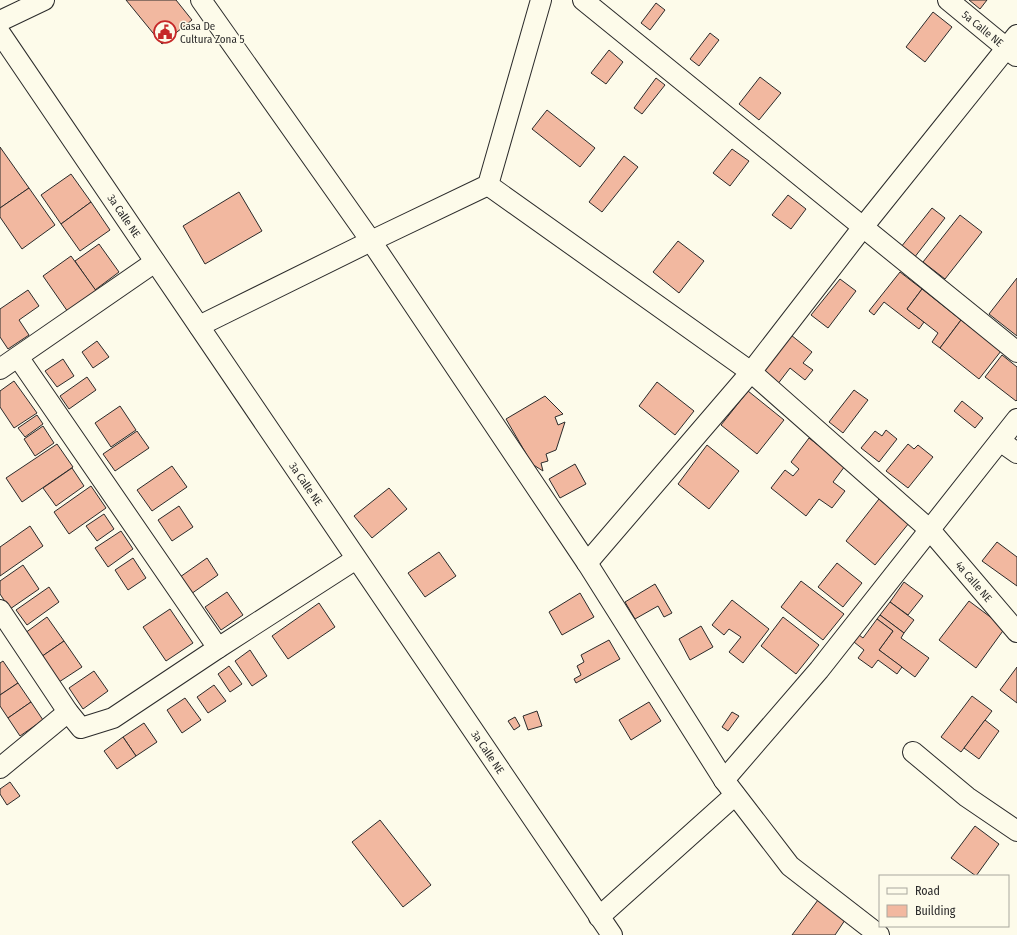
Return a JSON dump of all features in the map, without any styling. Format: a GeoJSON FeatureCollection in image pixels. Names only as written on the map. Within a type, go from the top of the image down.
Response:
{"type":"FeatureCollection","features":[{"type":"Feature","properties":{"kind":"street"},"geometry":{"type":"LineString","coordinates":[[0,21],[44,0]]}},
{"type":"Feature","properties":{"kind":"street"},"geometry":{"type":"LineString","coordinates":[[201,0],[371,241],[587,563],[730,788],[790,866],[879,935]]}},
{"type":"Feature","properties":{"kind":"street"},"geometry":{"type":"LineString","coordinates":[[199,326],[488,185],[541,0]]}},
{"type":"Feature","properties":{"kind":"street"},"geometry":{"type":"LineString","coordinates":[[583,0],[1017,352]]}},
{"type":"Feature","properties":{"kind":"street","name":"5a Calle NE"},"geometry":{"type":"LineString","coordinates":[[948,0],[1014,46]]}},
{"type":"Feature","properties":{"kind":"street","name":"3a Calle NE"},"geometry":{"type":"LineString","coordinates":[[0,33],[612,935]]}},
{"type":"Feature","properties":{"kind":"street"},"geometry":{"type":"LineString","coordinates":[[587,563],[751,372],[863,226],[1014,46]]}},
{"type":"Feature","properties":{"kind":"street","name":"4a Calle NE"},"geometry":{"type":"LineString","coordinates":[[488,185],[751,372],[930,530],[1017,632]]}},
{"type":"Feature","properties":{"kind":"street"},"geometry":{"type":"LineString","coordinates":[[0,369],[155,262]]}},
{"type":"Feature","properties":{"kind":"street"},"geometry":{"type":"LineString","coordinates":[[18,357],[218,648]]}},
{"type":"Feature","properties":{"kind":"street"},"geometry":{"type":"LineString","coordinates":[[599,917],[730,788],[819,670],[1017,419]]}},
{"type":"Feature","properties":{"kind":"street"},"geometry":{"type":"LineString","coordinates":[[1000,441],[1017,453]]}},
{"type":"Feature","properties":{"kind":"street"},"geometry":{"type":"LineString","coordinates":[[0,610],[68,712],[81,728],[113,718],[356,558]]}},
{"type":"Feature","properties":{"kind":"street"},"geometry":{"type":"LineString","coordinates":[[0,768],[68,712]]}},
{"type":"Feature","properties":{"kind":"street"},"geometry":{"type":"LineString","coordinates":[[913,752],[967,797],[1017,831]]}},
{"type":"Feature","properties":{"kind":"building","name":"Casa De Cultura Zona 5"},"geometry":{"type":"Polygon","coordinates":[[[126,0],[176,0],[192,20],[162,44],[126,0]]]}},
{"type":"Feature","properties":{"kind":"building"},"geometry":{"type":"Polygon","coordinates":[[[969,0],[987,0],[980,9],[969,0]]]}},
{"type":"Feature","properties":{"kind":"building"},"geometry":{"type":"Polygon","coordinates":[[[656,3],[665,10],[650,30],[641,23],[656,3]]]}},
{"type":"Feature","properties":{"kind":"building"},"geometry":{"type":"Polygon","coordinates":[[[933,12],[952,27],[925,62],[906,47],[933,12]]]}},
{"type":"Feature","properties":{"kind":"building"},"geometry":{"type":"Polygon","coordinates":[[[710,33],[719,40],[699,66],[690,59],[710,33]]]}},
{"type":"Feature","properties":{"kind":"building"},"geometry":{"type":"Polygon","coordinates":[[[609,50],[623,62],[606,84],[591,73],[609,50]]]}},
{"type":"Feature","properties":{"kind":"building"},"geometry":{"type":"Polygon","coordinates":[[[760,77],[781,93],[759,120],[739,104],[760,77]]]}},
{"type":"Feature","properties":{"kind":"building"},"geometry":{"type":"Polygon","coordinates":[[[656,78],[665,85],[642,114],[634,108],[656,78]]]}},
{"type":"Feature","properties":{"kind":"building"},"geometry":{"type":"Polygon","coordinates":[[[547,110],[595,148],[580,167],[532,129],[547,110]]]}},
{"type":"Feature","properties":{"kind":"building"},"geometry":{"type":"Polygon","coordinates":[[[0,147],[29,188],[0,208],[0,147]]]}},
{"type":"Feature","properties":{"kind":"building"},"geometry":{"type":"Polygon","coordinates":[[[732,149],[749,161],[730,186],[713,173],[732,149]]]}},
{"type":"Feature","properties":{"kind":"building"},"geometry":{"type":"Polygon","coordinates":[[[624,156],[638,167],[602,212],[589,202],[624,156]]]}},
{"type":"Feature","properties":{"kind":"building"},"geometry":{"type":"Polygon","coordinates":[[[71,174],[91,202],[61,224],[41,195],[71,174]]]}},
{"type":"Feature","properties":{"kind":"building"},"geometry":{"type":"Polygon","coordinates":[[[29,188],[55,225],[22,249],[0,217],[0,208],[29,188]]]}},
{"type":"Feature","properties":{"kind":"building"},"geometry":{"type":"Polygon","coordinates":[[[239,192],[262,231],[205,264],[183,226],[239,192]]]}},
{"type":"Feature","properties":{"kind":"building"},"geometry":{"type":"Polygon","coordinates":[[[788,195],[806,209],[791,229],[772,215],[788,195]]]}},
{"type":"Feature","properties":{"kind":"building"},"geometry":{"type":"Polygon","coordinates":[[[91,202],[110,230],[80,251],[61,224],[91,202]]]}},
{"type":"Feature","properties":{"kind":"building"},"geometry":{"type":"Polygon","coordinates":[[[932,208],[945,218],[914,258],[901,247],[932,208]]]}},
{"type":"Feature","properties":{"kind":"building"},"geometry":{"type":"Polygon","coordinates":[[[960,215],[982,232],[945,279],[923,262],[960,215]]]}},
{"type":"Feature","properties":{"kind":"building"},"geometry":{"type":"Polygon","coordinates":[[[678,241],[704,261],[679,293],[653,272],[678,241]]]}},
{"type":"Feature","properties":{"kind":"building"},"geometry":{"type":"Polygon","coordinates":[[[99,244],[119,272],[95,290],[75,261],[99,244]]]}},
{"type":"Feature","properties":{"kind":"building"},"geometry":{"type":"Polygon","coordinates":[[[71,256],[97,292],[68,312],[43,276],[71,256]]]}},
{"type":"Feature","properties":{"kind":"building"},"geometry":{"type":"Polygon","coordinates":[[[900,272],[922,289],[907,309],[924,322],[919,329],[884,302],[874,315],[869,311],[900,272]]]}},
{"type":"Feature","properties":{"kind":"building"},"geometry":{"type":"Polygon","coordinates":[[[1017,278],[1017,336],[989,314],[1017,278]]]}},
{"type":"Feature","properties":{"kind":"building"},"geometry":{"type":"Polygon","coordinates":[[[840,279],[856,291],[828,328],[811,315],[840,279]]]}},
{"type":"Feature","properties":{"kind":"building"},"geometry":{"type":"Polygon","coordinates":[[[922,289],[961,320],[940,348],[932,342],[938,333],[907,309],[922,289]]]}},
{"type":"Feature","properties":{"kind":"building"},"geometry":{"type":"Polygon","coordinates":[[[28,290],[39,306],[19,320],[29,335],[8,349],[0,337],[0,309],[28,290]]]}},
{"type":"Feature","properties":{"kind":"building"},"geometry":{"type":"Polygon","coordinates":[[[961,320],[1001,351],[979,379],[940,348],[961,320]]]}},
{"type":"Feature","properties":{"kind":"building"},"geometry":{"type":"Polygon","coordinates":[[[791,335],[812,352],[803,363],[813,370],[805,380],[790,368],[777,385],[762,373],[791,335]]]}},
{"type":"Feature","properties":{"kind":"building"},"geometry":{"type":"Polygon","coordinates":[[[97,341],[109,357],[93,368],[82,352],[97,341]]]}},
{"type":"Feature","properties":{"kind":"building"},"geometry":{"type":"Polygon","coordinates":[[[1002,355],[1017,367],[1016,401],[985,377],[1002,355]]]}},
{"type":"Feature","properties":{"kind":"building"},"geometry":{"type":"Polygon","coordinates":[[[63,359],[74,376],[57,387],[45,371],[63,359]]]}},
{"type":"Feature","properties":{"kind":"building"},"geometry":{"type":"Polygon","coordinates":[[[87,377],[96,390],[69,409],[60,396],[87,377]]]}},
{"type":"Feature","properties":{"kind":"building"},"geometry":{"type":"Polygon","coordinates":[[[14,381],[37,413],[14,428],[0,407],[0,391],[14,381]]]}},
{"type":"Feature","properties":{"kind":"building"},"geometry":{"type":"Polygon","coordinates":[[[657,382],[694,411],[675,435],[639,406],[657,382]]]}},
{"type":"Feature","properties":{"kind":"building"},"geometry":{"type":"Polygon","coordinates":[[[854,390],[868,400],[843,433],[829,422],[854,390]]]}},
{"type":"Feature","properties":{"kind":"building"},"geometry":{"type":"Polygon","coordinates":[[[748,391],[784,420],[757,454],[721,425],[748,391]]]}},
{"type":"Feature","properties":{"kind":"building"},"geometry":{"type":"Polygon","coordinates":[[[545,396],[563,414],[555,417],[558,425],[565,422],[556,450],[546,454],[548,461],[541,463],[543,471],[532,464],[506,419],[545,396]]]}},
{"type":"Feature","properties":{"kind":"building"},"geometry":{"type":"Polygon","coordinates":[[[962,401],[983,418],[975,428],[954,411],[962,401]]]}},
{"type":"Feature","properties":{"kind":"building"},"geometry":{"type":"Polygon","coordinates":[[[120,406],[136,430],[111,447],[95,423],[120,406]]]}},
{"type":"Feature","properties":{"kind":"building"},"geometry":{"type":"Polygon","coordinates":[[[37,415],[43,424],[25,437],[18,428],[37,415]]]}},
{"type":"Feature","properties":{"kind":"building"},"geometry":{"type":"Polygon","coordinates":[[[43,426],[54,443],[35,456],[24,439],[43,426]]]}},
{"type":"Feature","properties":{"kind":"building"},"geometry":{"type":"Polygon","coordinates":[[[886,430],[897,439],[879,462],[861,448],[875,431],[882,436],[886,430]]]}},
{"type":"Feature","properties":{"kind":"building"},"geometry":{"type":"Polygon","coordinates":[[[137,431],[149,448],[115,471],[103,454],[137,431]]]}},
{"type":"Feature","properties":{"kind":"building"},"geometry":{"type":"Polygon","coordinates":[[[809,438],[845,466],[833,482],[845,491],[832,508],[819,499],[806,516],[771,488],[785,470],[793,476],[799,469],[791,462],[809,438]]]}},
{"type":"Feature","properties":{"kind":"building"},"geometry":{"type":"Polygon","coordinates":[[[57,444],[73,467],[22,502],[6,478],[57,444]]]}},
{"type":"Feature","properties":{"kind":"building"},"geometry":{"type":"Polygon","coordinates":[[[908,444],[914,449],[918,445],[933,457],[908,488],[886,471],[908,444]]]}},
{"type":"Feature","properties":{"kind":"building"},"geometry":{"type":"Polygon","coordinates":[[[707,445],[739,471],[709,509],[678,484],[707,445]]]}},
{"type":"Feature","properties":{"kind":"building"},"geometry":{"type":"Polygon","coordinates":[[[575,464],[586,484],[560,498],[549,479],[575,464]]]}},
{"type":"Feature","properties":{"kind":"building"},"geometry":{"type":"Polygon","coordinates":[[[172,466],[187,487],[152,511],[137,490],[172,466]]]}},
{"type":"Feature","properties":{"kind":"building"},"geometry":{"type":"Polygon","coordinates":[[[72,468],[84,486],[56,506],[43,488],[72,468]]]}},
{"type":"Feature","properties":{"kind":"building"},"geometry":{"type":"Polygon","coordinates":[[[91,486],[106,508],[69,534],[54,512],[91,486]]]}},
{"type":"Feature","properties":{"kind":"building"},"geometry":{"type":"Polygon","coordinates":[[[389,488],[407,509],[372,538],[354,516],[389,488]]]}},
{"type":"Feature","properties":{"kind":"building"},"geometry":{"type":"Polygon","coordinates":[[[879,499],[909,523],[875,565],[846,541],[879,499]]]}},
{"type":"Feature","properties":{"kind":"building"},"geometry":{"type":"Polygon","coordinates":[[[179,506],[193,527],[172,541],[158,520],[179,506]]]}},
{"type":"Feature","properties":{"kind":"building"},"geometry":{"type":"Polygon","coordinates":[[[104,514],[114,529],[97,541],[86,526],[104,514]]]}},
{"type":"Feature","properties":{"kind":"building"},"geometry":{"type":"Polygon","coordinates":[[[30,526],[43,546],[0,576],[0,547],[30,526]]]}},
{"type":"Feature","properties":{"kind":"building"},"geometry":{"type":"Polygon","coordinates":[[[121,531],[133,549],[108,567],[95,548],[121,531]]]}},
{"type":"Feature","properties":{"kind":"building"},"geometry":{"type":"Polygon","coordinates":[[[997,542],[1017,557],[1017,586],[982,561],[997,542]]]}},
{"type":"Feature","properties":{"kind":"building"},"geometry":{"type":"Polygon","coordinates":[[[439,552],[456,576],[425,597],[408,573],[439,552]]]}},
{"type":"Feature","properties":{"kind":"building"},"geometry":{"type":"Polygon","coordinates":[[[133,558],[146,578],[128,590],[115,570],[133,558]]]}},
{"type":"Feature","properties":{"kind":"building"},"geometry":{"type":"Polygon","coordinates":[[[207,558],[218,575],[191,594],[180,577],[207,558]]]}},
{"type":"Feature","properties":{"kind":"building"},"geometry":{"type":"Polygon","coordinates":[[[837,563],[862,583],[843,607],[818,587],[837,563]]]}},
{"type":"Feature","properties":{"kind":"building"},"geometry":{"type":"Polygon","coordinates":[[[23,565],[39,589],[10,609],[0,594],[0,581],[23,565]]]}},
{"type":"Feature","properties":{"kind":"building"},"geometry":{"type":"Polygon","coordinates":[[[801,581],[844,614],[823,640],[781,607],[801,581]]]}},
{"type":"Feature","properties":{"kind":"building"},"geometry":{"type":"Polygon","coordinates":[[[904,582],[923,596],[908,615],[890,602],[904,582]]]}},
{"type":"Feature","properties":{"kind":"building"},"geometry":{"type":"Polygon","coordinates":[[[655,584],[672,613],[664,617],[658,606],[635,619],[625,602],[655,584]]]}},
{"type":"Feature","properties":{"kind":"building"},"geometry":{"type":"Polygon","coordinates":[[[49,587],[59,602],[27,625],[16,610],[49,587]]]}},
{"type":"Feature","properties":{"kind":"building"},"geometry":{"type":"Polygon","coordinates":[[[227,592],[243,615],[221,630],[205,607],[227,592]]]}},
{"type":"Feature","properties":{"kind":"building"},"geometry":{"type":"Polygon","coordinates":[[[580,593],[594,617],[562,635],[549,612],[580,593]]]}},
{"type":"Feature","properties":{"kind":"building"},"geometry":{"type":"Polygon","coordinates":[[[732,600],[769,629],[743,663],[729,652],[741,637],[729,629],[724,635],[712,625],[732,600]]]}},
{"type":"Feature","properties":{"kind":"building"},"geometry":{"type":"Polygon","coordinates":[[[969,601],[1005,628],[976,668],[939,640],[969,601]]]}},
{"type":"Feature","properties":{"kind":"building"},"geometry":{"type":"Polygon","coordinates":[[[890,602],[914,620],[904,633],[880,615],[890,602]]]}},
{"type":"Feature","properties":{"kind":"building"},"geometry":{"type":"Polygon","coordinates":[[[319,603],[335,627],[288,659],[272,636],[319,603]]]}},
{"type":"Feature","properties":{"kind":"building"},"geometry":{"type":"Polygon","coordinates":[[[170,609],[193,643],[166,661],[143,627],[170,609]]]}},
{"type":"Feature","properties":{"kind":"building"},"geometry":{"type":"Polygon","coordinates":[[[880,615],[904,633],[901,638],[929,658],[915,677],[879,650],[893,631],[877,619],[880,615]]]}},
{"type":"Feature","properties":{"kind":"building"},"geometry":{"type":"Polygon","coordinates":[[[47,617],[64,641],[41,657],[25,633],[47,617]]]}},
{"type":"Feature","properties":{"kind":"building"},"geometry":{"type":"Polygon","coordinates":[[[783,617],[819,645],[796,674],[761,646],[783,617]]]}},
{"type":"Feature","properties":{"kind":"building"},"geometry":{"type":"Polygon","coordinates":[[[877,619],[893,631],[879,650],[902,667],[897,674],[878,660],[872,668],[858,658],[864,650],[854,642],[859,635],[863,638],[877,619]]]}},
{"type":"Feature","properties":{"kind":"building"},"geometry":{"type":"Polygon","coordinates":[[[701,626],[713,647],[690,660],[679,639],[701,626]]]}},
{"type":"Feature","properties":{"kind":"building"},"geometry":{"type":"Polygon","coordinates":[[[609,640],[620,659],[576,683],[574,679],[581,675],[577,666],[584,662],[581,655],[609,640]]]}},
{"type":"Feature","properties":{"kind":"building"},"geometry":{"type":"Polygon","coordinates":[[[64,641],[82,667],[59,682],[41,657],[64,641]]]}},
{"type":"Feature","properties":{"kind":"building"},"geometry":{"type":"Polygon","coordinates":[[[250,650],[267,676],[252,686],[235,661],[250,650]]]}},
{"type":"Feature","properties":{"kind":"building"},"geometry":{"type":"Polygon","coordinates":[[[3,661],[18,683],[0,695],[0,663],[3,661]]]}},
{"type":"Feature","properties":{"kind":"building"},"geometry":{"type":"Polygon","coordinates":[[[229,666],[242,684],[230,692],[218,674],[229,666]]]}},
{"type":"Feature","properties":{"kind":"building"},"geometry":{"type":"Polygon","coordinates":[[[1017,667],[1017,703],[1000,690],[1017,667]]]}},
{"type":"Feature","properties":{"kind":"building"},"geometry":{"type":"Polygon","coordinates":[[[94,671],[108,691],[83,709],[69,688],[94,671]]]}},
{"type":"Feature","properties":{"kind":"building"},"geometry":{"type":"Polygon","coordinates":[[[18,683],[31,702],[8,718],[0,706],[0,695],[18,683]]]}},
{"type":"Feature","properties":{"kind":"building"},"geometry":{"type":"Polygon","coordinates":[[[214,685],[226,701],[208,713],[197,697],[214,685]]]}},
{"type":"Feature","properties":{"kind":"building"},"geometry":{"type":"Polygon","coordinates":[[[972,696],[992,711],[961,752],[941,737],[972,696]]]}},
{"type":"Feature","properties":{"kind":"building"},"geometry":{"type":"Polygon","coordinates":[[[185,698],[201,720],[182,733],[167,710],[185,698]]]}},
{"type":"Feature","properties":{"kind":"building"},"geometry":{"type":"Polygon","coordinates":[[[31,702],[43,720],[20,736],[8,718],[31,702]]]}},
{"type":"Feature","properties":{"kind":"building"},"geometry":{"type":"Polygon","coordinates":[[[649,702],[661,721],[631,740],[619,720],[649,702]]]}},
{"type":"Feature","properties":{"kind":"building"},"geometry":{"type":"Polygon","coordinates":[[[537,711],[542,726],[528,730],[523,716],[537,711]]]}},
{"type":"Feature","properties":{"kind":"building"},"geometry":{"type":"Polygon","coordinates":[[[732,712],[739,716],[728,731],[722,727],[732,712]]]}},
{"type":"Feature","properties":{"kind":"building"},"geometry":{"type":"Polygon","coordinates":[[[515,717],[520,726],[514,730],[508,721],[515,717]]]}},
{"type":"Feature","properties":{"kind":"building"},"geometry":{"type":"Polygon","coordinates":[[[985,720],[999,731],[979,759],[964,748],[985,720]]]}},
{"type":"Feature","properties":{"kind":"building"},"geometry":{"type":"Polygon","coordinates":[[[144,723],[157,742],[136,756],[123,737],[144,723]]]}},
{"type":"Feature","properties":{"kind":"building"},"geometry":{"type":"Polygon","coordinates":[[[123,737],[136,756],[117,769],[104,751],[123,737]]]}},
{"type":"Feature","properties":{"kind":"building"},"geometry":{"type":"Polygon","coordinates":[[[10,782],[20,796],[7,805],[0,794],[0,789],[10,782]]]}},
{"type":"Feature","properties":{"kind":"building"},"geometry":{"type":"Polygon","coordinates":[[[380,820],[431,885],[403,907],[352,842],[380,820]]]}},
{"type":"Feature","properties":{"kind":"building"},"geometry":{"type":"Polygon","coordinates":[[[975,826],[999,844],[977,875],[951,858],[975,826]]]}},
{"type":"Feature","properties":{"kind":"building"},"geometry":{"type":"Polygon","coordinates":[[[818,900],[845,920],[835,935],[792,935],[818,900]]]}},
{"type":"Feature","properties":{"kind":"place","name":"Casa De Cultura Zona 5"},"geometry":{"type":"Point","coordinates":[165,32]}}]}
